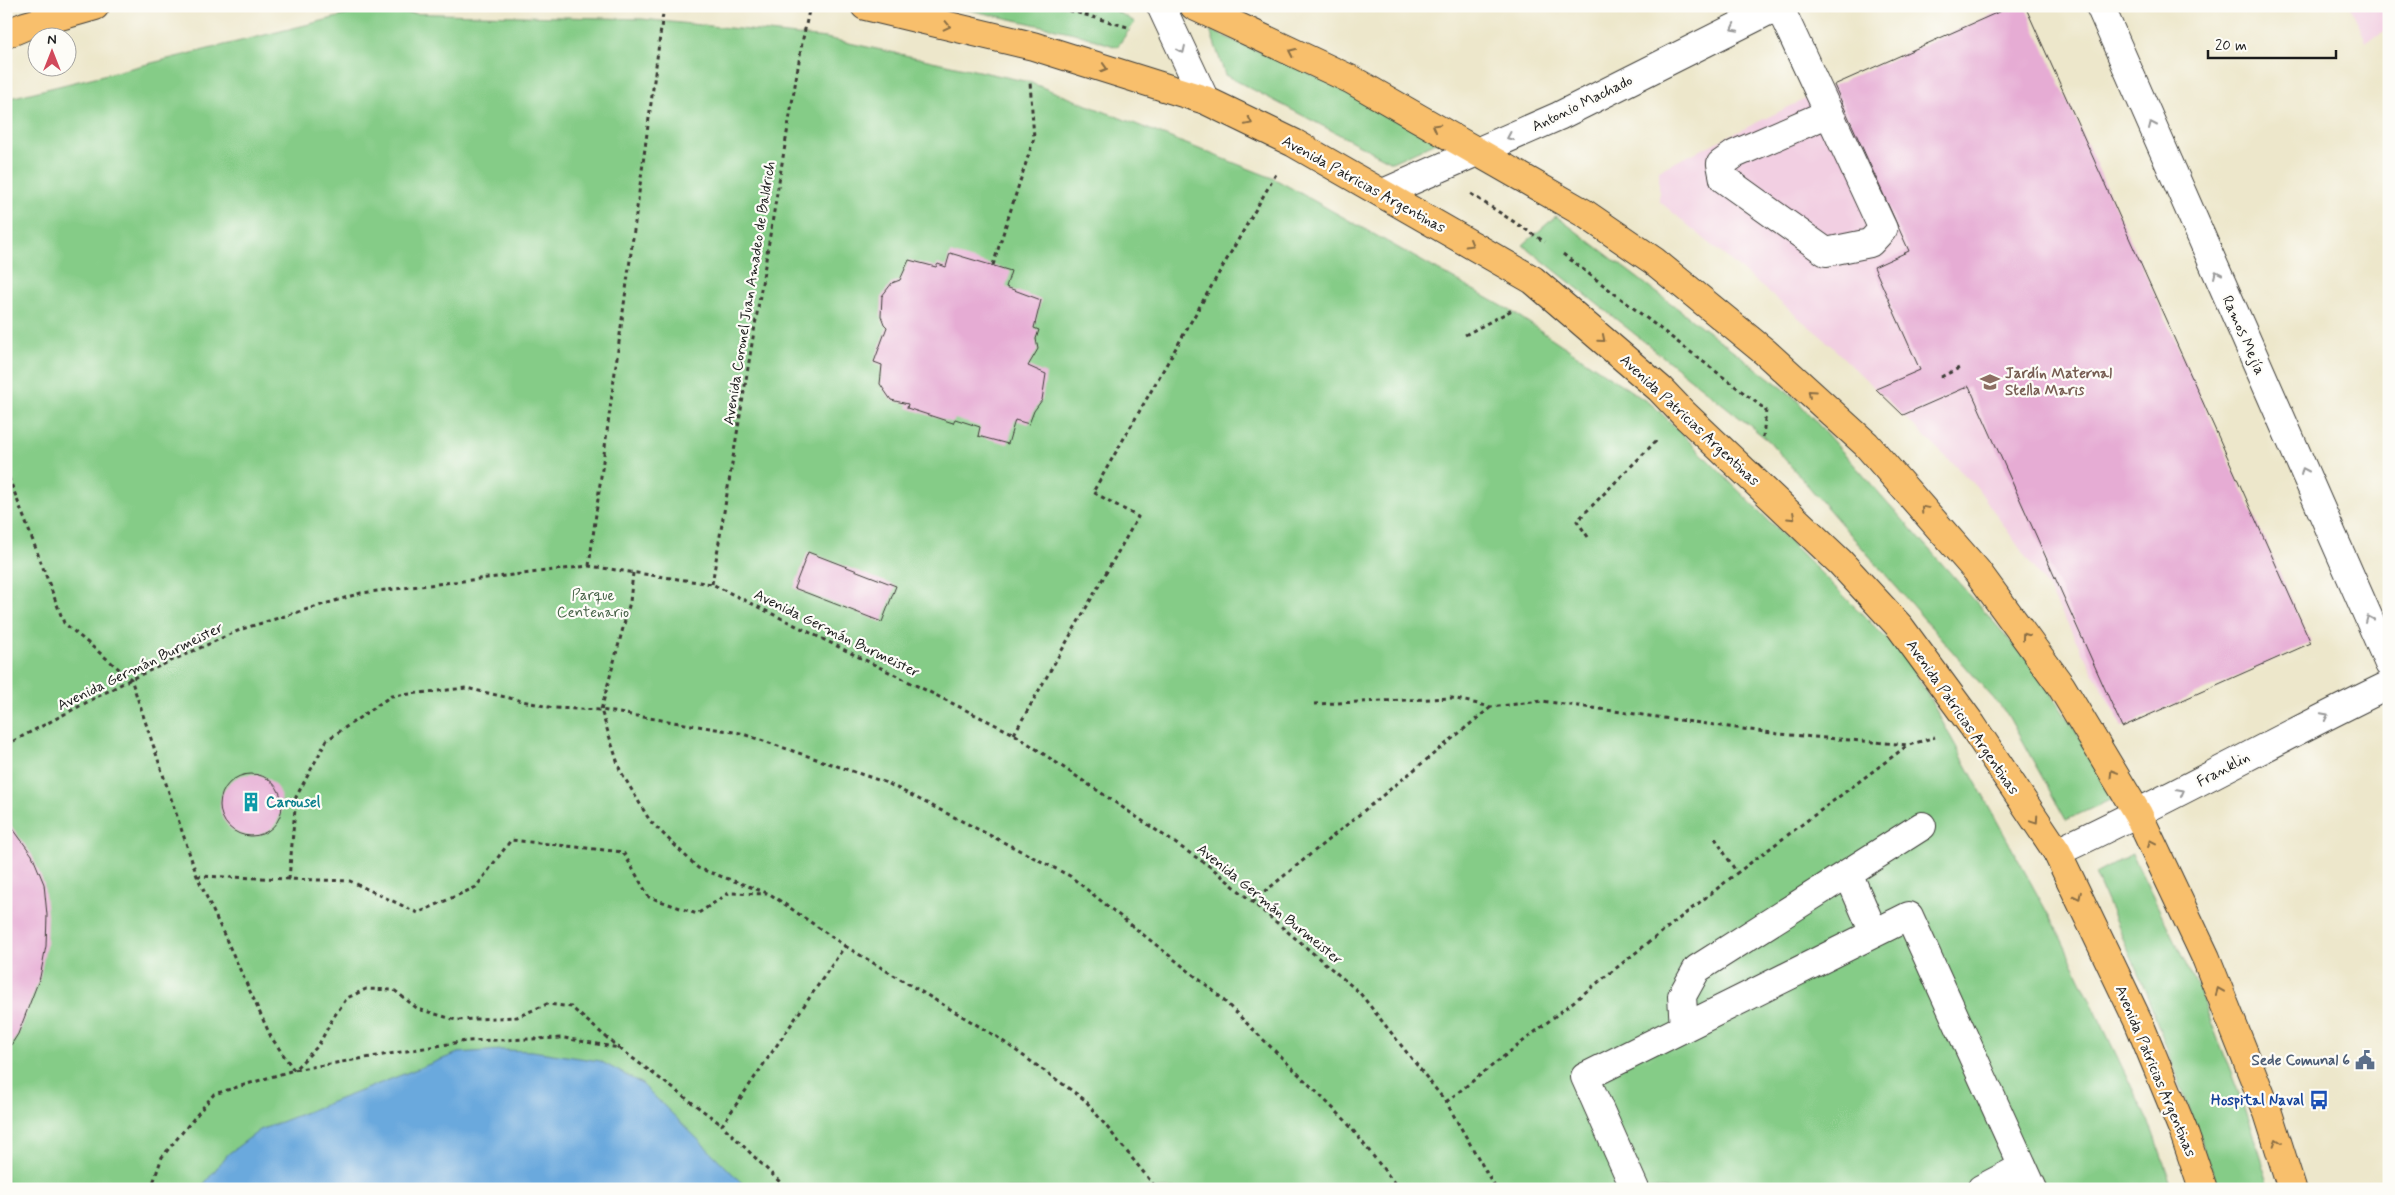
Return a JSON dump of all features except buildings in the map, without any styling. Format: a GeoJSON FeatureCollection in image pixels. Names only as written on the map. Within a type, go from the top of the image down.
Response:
{"type":"FeatureCollection","features":[{"type":"Feature","properties":{"kind":"main road"},"geometry":{"type":"LineString","coordinates":[[6,34],[25,26],[95,6]]}},
{"type":"Feature","properties":{"kind":"main road","name":"Avenida Patricias Argentinas"},"geometry":{"type":"LineString","coordinates":[[865,6],[1033,46],[1205,100],[1294,143],[1533,280],[1660,388],[1683,413],[1840,562],[1900,627],[1972,725],[2056,852],[2139,1023],[2183,1130],[2203,1189]]}},
{"type":"Feature","properties":{"kind":"main road"},"geometry":{"type":"LineString","coordinates":[[1194,6],[1352,80],[1479,151],[1584,214],[1654,261],[1765,352],[1866,444],[1978,571],[2061,686],[2138,814],[2206,958],[2268,1113],[2292,1189]]}},
{"type":"Feature","properties":{"kind":"street"},"geometry":{"type":"LineString","coordinates":[[1161,6],[1205,100]]}},
{"type":"Feature","properties":{"kind":"street"},"geometry":{"type":"LineString","coordinates":[[1779,6],[1829,113],[1883,229],[1870,243],[1826,252],[1724,180],[1721,164],[1735,154],[1829,113]]}},
{"type":"Feature","properties":{"kind":"street","name":"Antonio Machado"},"geometry":{"type":"LineString","coordinates":[[1383,193],[1559,116],[1779,6]]}},
{"type":"Feature","properties":{"kind":"street","name":"Ramos Mejía"},"geometry":{"type":"LineString","coordinates":[[2100,6],[2389,664]]}},
{"type":"Feature","properties":{"kind":"street","name":"Franklin"},"geometry":{"type":"LineString","coordinates":[[2056,852],[2138,814],[2326,715],[2389,685]]}},
{"type":"Feature","properties":{"kind":"street"},"geometry":{"type":"LineString","coordinates":[[1684,1028],[1682,996],[1697,969],[1922,826]]}},
{"type":"Feature","properties":{"kind":"street"},"geometry":{"type":"LineString","coordinates":[[1848,873],[1874,934]]}},
{"type":"Feature","properties":{"kind":"street"},"geometry":{"type":"LineString","coordinates":[[1635,1189],[1585,1077],[1910,916],[2028,1178],[1981,1189]]}},
{"type":"Feature","properties":{"kind":"path"},"geometry":{"type":"LineString","coordinates":[[589,566],[664,6]]}},
{"type":"Feature","properties":{"kind":"path","name":"Avenida Coronel Juan Amadeo de Baldrich"},"geometry":{"type":"LineString","coordinates":[[712,584],[802,43],[810,6]]}},
{"type":"Feature","properties":{"kind":"path"},"geometry":{"type":"LineString","coordinates":[[993,265],[1034,138],[1030,82],[1033,46]]}},
{"type":"Feature","properties":{"kind":"path"},"geometry":{"type":"LineString","coordinates":[[1014,734],[1138,518],[1093,492],[1294,143]]}},
{"type":"Feature","properties":{"kind":"path"},"geometry":{"type":"LineString","coordinates":[[1940,377],[1961,367]]}},
{"type":"Feature","properties":{"kind":"path"},"geometry":{"type":"LineString","coordinates":[[1588,537],[1577,521],[1683,413]]}},
{"type":"Feature","properties":{"kind":"path"},"geometry":{"type":"LineString","coordinates":[[6,470],[64,623],[131,679],[198,876],[271,1037],[294,1070]]}},
{"type":"Feature","properties":{"kind":"path","name":"Avenida Germán Burmeister"},"geometry":{"type":"LineString","coordinates":[[6,745],[131,679],[242,629],[361,593],[589,566],[633,574],[712,584],[1014,734],[1212,868],[1359,992],[1446,1102],[1496,1189]]}},
{"type":"Feature","properties":{"kind":"path"},"geometry":{"type":"LineString","coordinates":[[633,574],[630,602],[601,710],[620,770],[650,821],[698,868],[770,894],[845,946],[997,1037],[1085,1100],[1156,1189]]}},
{"type":"Feature","properties":{"kind":"path"},"geometry":{"type":"LineString","coordinates":[[289,879],[296,797],[327,740],[391,696],[466,688],[553,708],[601,710],[740,733],[887,782],[1070,876],[1215,992],[1345,1120],[1399,1189]]}},
{"type":"Feature","properties":{"kind":"path"},"geometry":{"type":"LineString","coordinates":[[1314,704],[1452,698],[1491,707],[1542,701],[1779,734],[1909,745]]}},
{"type":"Feature","properties":{"kind":"path"},"geometry":{"type":"LineString","coordinates":[[1252,902],[1491,707]]}},
{"type":"Feature","properties":{"kind":"path"},"geometry":{"type":"LineString","coordinates":[[1446,1102],[1737,872],[1909,745],[1972,725]]}},
{"type":"Feature","properties":{"kind":"path"},"geometry":{"type":"LineString","coordinates":[[1715,838],[1737,872]]}},
{"type":"Feature","properties":{"kind":"path"},"geometry":{"type":"LineString","coordinates":[[198,876],[350,881],[418,913],[476,887],[511,840],[623,852],[649,897],[697,914],[730,893],[770,894]]}},
{"type":"Feature","properties":{"kind":"path"},"geometry":{"type":"LineString","coordinates":[[722,1125],[845,946]]}},
{"type":"Feature","properties":{"kind":"path"},"geometry":{"type":"LineString","coordinates":[[294,1070],[318,1046],[333,1018],[347,998],[366,989],[394,990],[418,1008],[456,1020],[517,1017],[547,1004],[571,1007],[619,1048],[722,1125],[787,1189]]}},
{"type":"Feature","properties":{"kind":"path"},"geometry":{"type":"LineString","coordinates":[[151,1189],[162,1157],[214,1094],[294,1070],[466,1041],[564,1038],[619,1048]]}},
{"type":"Feature","properties":{"kind":"shaded area"},"geometry":{"type":"Polygon","coordinates":[[[2012,6],[2122,727],[2051,593],[1976,486],[1823,338],[1659,201],[1659,170],[1834,85],[2012,6]]]}},
{"type":"Feature","properties":{"kind":"shaded area"},"geometry":{"type":"Polygon","coordinates":[[[2350,6],[2389,6],[2389,29],[2366,41],[2350,6]]]}},
{"type":"Feature","properties":{"kind":"green space"},"geometry":{"type":"Polygon","coordinates":[[[951,6],[1107,6],[1135,22],[1117,47],[1074,33],[951,6]]]}},
{"type":"Feature","properties":{"kind":"green space","name":"Parque Centenario"},"geometry":{"type":"Polygon","coordinates":[[[358,12],[642,19],[826,38],[1029,82],[1275,179],[1511,311],[1655,407],[1909,661],[2059,934],[2152,1130],[2173,1189],[6,1189],[6,99],[358,12]]]}},
{"type":"Feature","properties":{"kind":"green space"},"geometry":{"type":"Polygon","coordinates":[[[1210,30],[1450,136],[1392,162],[1225,75],[1210,30]]]}},
{"type":"Feature","properties":{"kind":"green space"},"geometry":{"type":"Polygon","coordinates":[[[1556,216],[1793,396],[2031,664],[2119,796],[2066,820],[2007,714],[1769,441],[1523,245],[1556,216]]]}},
{"type":"Feature","properties":{"kind":"green space"},"geometry":{"type":"Polygon","coordinates":[[[2132,854],[2200,993],[2243,1104],[2270,1189],[2219,1189],[2142,982],[2095,874],[2132,854]]]}},
{"type":"Feature","properties":{"kind":"water"},"geometry":{"type":"Polygon","coordinates":[[[503,1050],[532,1051],[600,1061],[642,1084],[748,1189],[200,1189],[228,1154],[260,1130],[458,1053],[503,1050]]]}},
{"type":"Feature","properties":{"kind":"place","name":"Jardín Maternal Stella Maris"},"geometry":{"type":"Point","coordinates":[1990,382]}},
{"type":"Feature","properties":{"kind":"place","name":"Carousel"},"geometry":{"type":"Point","coordinates":[251,802]}},
{"type":"Feature","properties":{"kind":"place","name":"Sede Comunal 6"},"geometry":{"type":"Point","coordinates":[2365,1060]}},
{"type":"Feature","properties":{"kind":"place","name":"Hospital Naval"},"geometry":{"type":"Point","coordinates":[2319,1100]}}]}
